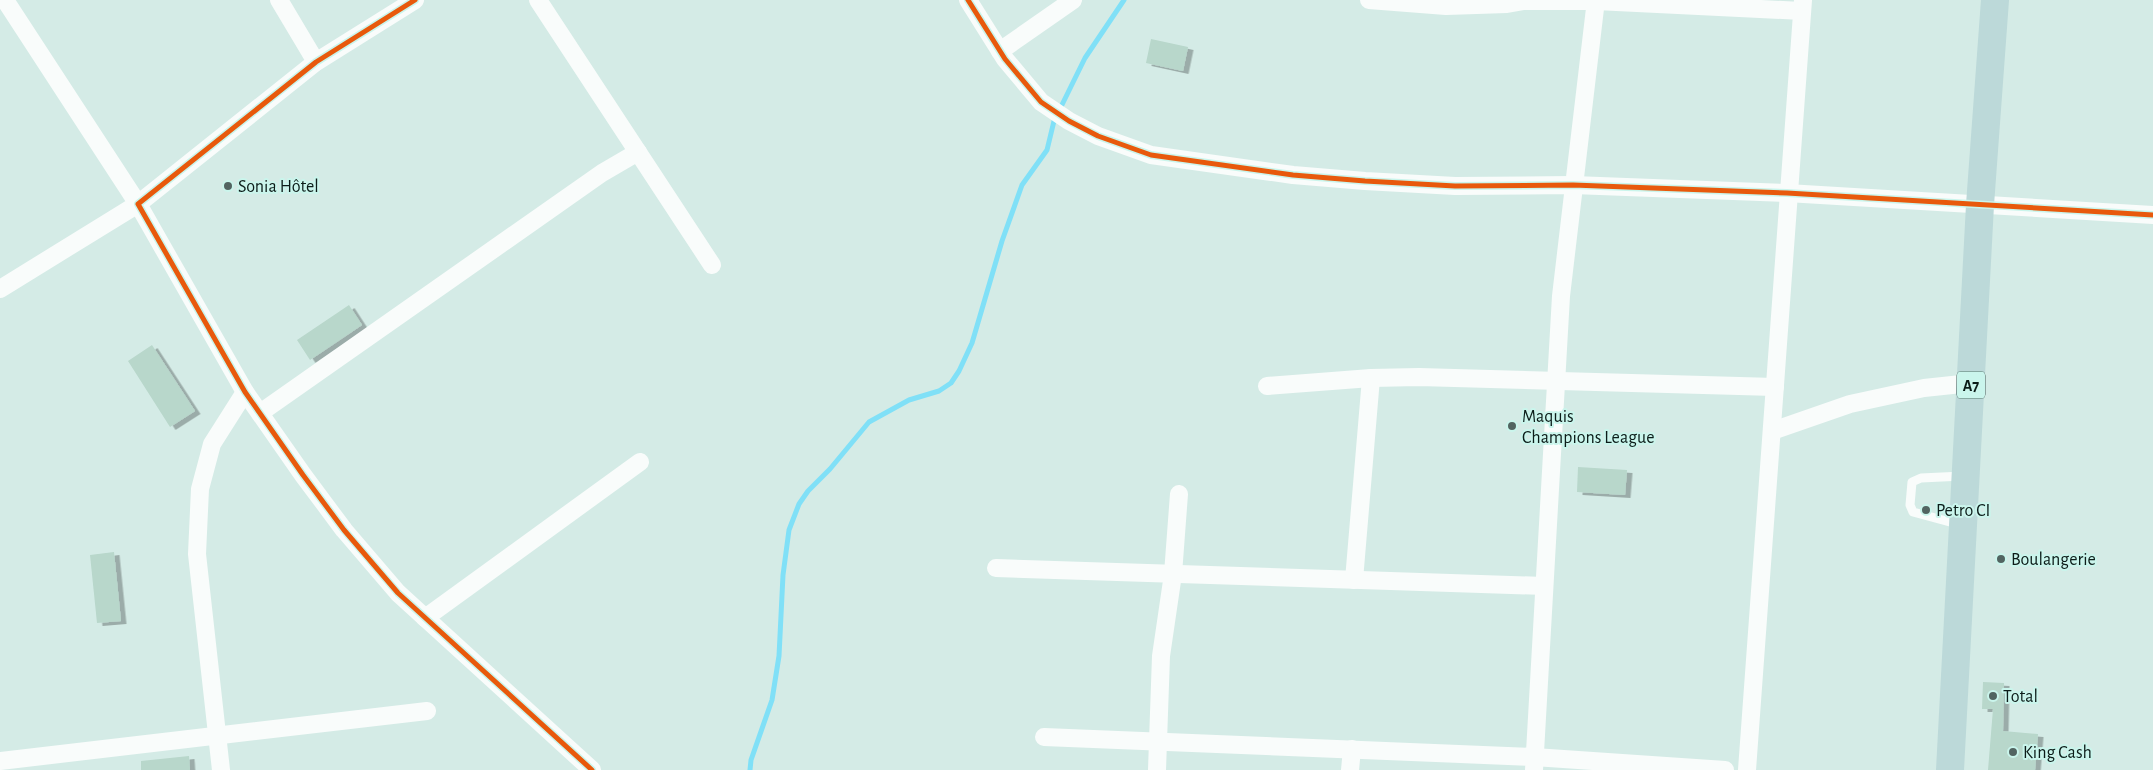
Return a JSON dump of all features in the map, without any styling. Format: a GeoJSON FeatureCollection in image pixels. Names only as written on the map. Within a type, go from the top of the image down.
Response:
{"type":"FeatureCollection","features":[{"type":"Feature","properties":{"kind":"highway","name":"A7"},"geometry":{"type":"LineString","coordinates":[[1950,770],[1980,205],[1995,0]]}},
{"type":"Feature","properties":{"kind":"street"},"geometry":{"type":"LineString","coordinates":[[5,0],[138,204],[245,392],[302,476],[344,530],[398,593],[592,770]]}},
{"type":"Feature","properties":{"kind":"street"},"geometry":{"type":"LineString","coordinates":[[279,0],[316,62]]}},
{"type":"Feature","properties":{"kind":"street"},"geometry":{"type":"LineString","coordinates":[[0,289],[138,204],[316,62],[415,0]]}},
{"type":"Feature","properties":{"kind":"street"},"geometry":{"type":"LineString","coordinates":[[538,0],[712,264]]}},
{"type":"Feature","properties":{"kind":"street"},"geometry":{"type":"LineString","coordinates":[[968,0],[1000,51],[1041,102],[1069,121],[1098,136],[1151,155],[1264,171],[1365,181],[1455,186],[1573,185],[1787,194],[2153,215]]}},
{"type":"Feature","properties":{"kind":"street"},"geometry":{"type":"LineString","coordinates":[[1000,51],[1073,0]]}},
{"type":"Feature","properties":{"kind":"street"},"geometry":{"type":"LineString","coordinates":[[1369,0],[1446,6],[1507,4],[1524,1],[1596,0],[1802,6],[1747,770]]}},
{"type":"Feature","properties":{"kind":"street"},"geometry":{"type":"LineString","coordinates":[[1534,764],[1561,296],[1596,0]]}},
{"type":"Feature","properties":{"kind":"street"},"geometry":{"type":"LineString","coordinates":[[260,413],[602,174],[638,152]]}},
{"type":"Feature","properties":{"kind":"street"},"geometry":{"type":"LineString","coordinates":[[1267,386],[1371,378],[1557,380],[1775,387]]}},
{"type":"Feature","properties":{"kind":"street"},"geometry":{"type":"LineString","coordinates":[[1354,580],[1371,378]]}},
{"type":"Feature","properties":{"kind":"street"},"geometry":{"type":"LineString","coordinates":[[1772,431],[1850,404],[1924,388],[1971,384]]}},
{"type":"Feature","properties":{"kind":"street"},"geometry":{"type":"LineString","coordinates":[[221,770],[198,554],[200,489],[212,444],[245,392]]}},
{"type":"Feature","properties":{"kind":"street"},"geometry":{"type":"LineString","coordinates":[[425,618],[640,462]]}},
{"type":"Feature","properties":{"kind":"street"},"geometry":{"type":"LineString","coordinates":[[1157,770],[1161,656],[1173,574],[1179,494]]}},
{"type":"Feature","properties":{"kind":"street"},"geometry":{"type":"LineString","coordinates":[[996,568],[1544,586]]}},
{"type":"Feature","properties":{"kind":"street"},"geometry":{"type":"LineString","coordinates":[[0,761],[428,711]]}},
{"type":"Feature","properties":{"kind":"street"},"geometry":{"type":"LineString","coordinates":[[1044,737],[1352,749],[1534,764],[1725,770]]}},
{"type":"Feature","properties":{"kind":"street"},"geometry":{"type":"LineString","coordinates":[[1350,770],[1352,749]]}},
{"type":"Feature","properties":{"kind":"lane"},"geometry":{"type":"LineString","coordinates":[[1963,526],[1913,512],[1910,505],[1912,482],[1921,478],[1966,476]]}},
{"type":"Feature","properties":{"kind":"building"},"geometry":{"type":"Polygon","coordinates":[[[1151,39],[1188,47],[1183,71],[1146,63],[1151,39]]]}},
{"type":"Feature","properties":{"kind":"building"},"geometry":{"type":"Polygon","coordinates":[[[349,305],[362,325],[310,360],[297,340],[349,305]]]}},
{"type":"Feature","properties":{"kind":"building"},"geometry":{"type":"Polygon","coordinates":[[[152,345],[195,411],[170,427],[128,361],[152,345]]]}},
{"type":"Feature","properties":{"kind":"building"},"geometry":{"type":"Polygon","coordinates":[[[1578,467],[1627,470],[1625,495],[1577,492],[1578,467]]]}},
{"type":"Feature","properties":{"kind":"building"},"geometry":{"type":"Polygon","coordinates":[[[114,552],[121,621],[97,623],[90,555],[114,552]]]}},
{"type":"Feature","properties":{"kind":"building","name":"King Cash"},"geometry":{"type":"Polygon","coordinates":[[[1983,682],[2004,683],[2003,731],[2038,734],[2035,770],[1988,770],[1993,709],[1982,709],[1983,682]]]}},
{"type":"Feature","properties":{"kind":"building"},"geometry":{"type":"Polygon","coordinates":[[[189,756],[190,770],[141,770],[141,761],[189,756]]]}},
{"type":"Feature","properties":{"kind":"waterway"},"geometry":{"type":"LineString","coordinates":[[750,770],[751,760],[772,700],[779,656],[783,575],[789,530],[799,504],[808,491],[830,469],[869,422],[909,400],[939,391],[951,383],[959,371],[972,343],[1002,241],[1022,185],[1047,150],[1054,121],[1085,58],[1124,0]]}},
{"type":"Feature","properties":{"kind":"cycle path"},"geometry":{"type":"LineString","coordinates":[[415,0],[316,62],[138,204],[245,392],[344,530],[398,593],[592,770]]}},
{"type":"Feature","properties":{"kind":"cycle path"},"geometry":{"type":"LineString","coordinates":[[968,0],[1005,59],[1041,102],[1069,121],[1098,136],[1151,155],[1293,175],[1365,181],[1455,186],[1573,185],[1787,193],[2153,215]]}},
{"type":"Feature","properties":{"kind":"place","name":"Sonia Hôtel"},"geometry":{"type":"Point","coordinates":[228,186]}},
{"type":"Feature","properties":{"kind":"place","name":"Maquis Champions League"},"geometry":{"type":"Point","coordinates":[1512,426]}},
{"type":"Feature","properties":{"kind":"place","name":"Petro CI"},"geometry":{"type":"Point","coordinates":[1926,510]}},
{"type":"Feature","properties":{"kind":"place","name":"Boulangerie"},"geometry":{"type":"Point","coordinates":[2001,559]}},
{"type":"Feature","properties":{"kind":"place","name":"Total"},"geometry":{"type":"Point","coordinates":[1993,696]}},
{"type":"Feature","properties":{"kind":"place","name":"King Cash"},"geometry":{"type":"Point","coordinates":[2013,752]}}]}
